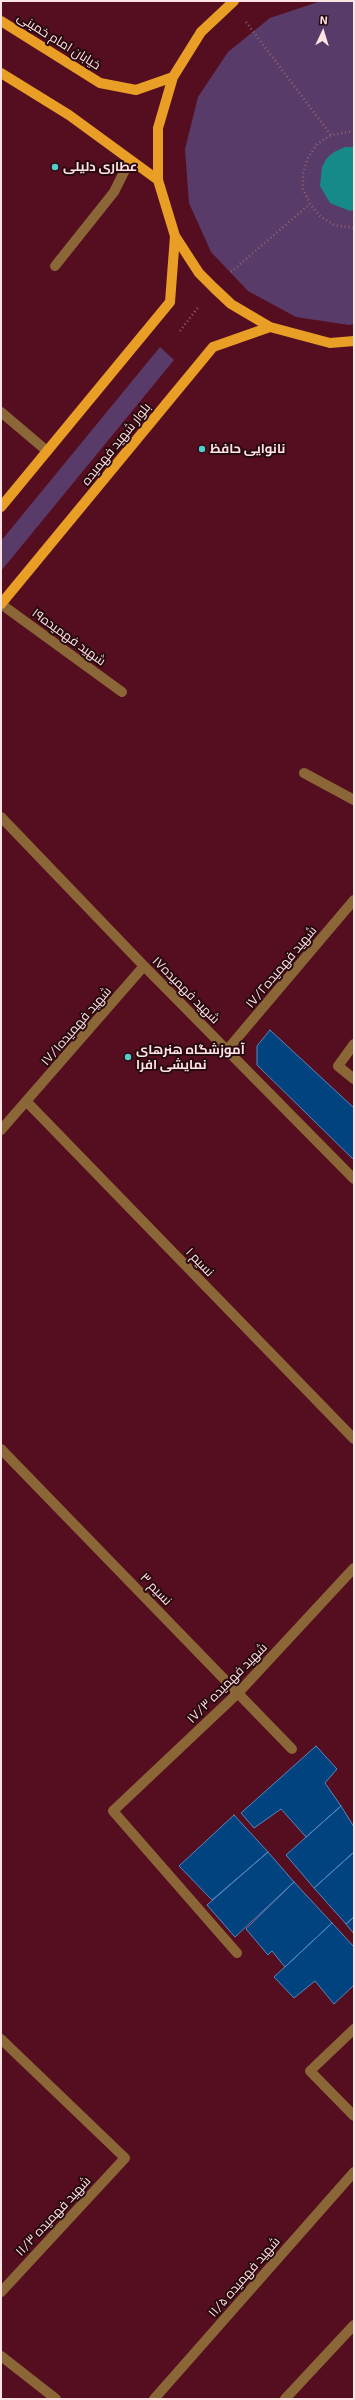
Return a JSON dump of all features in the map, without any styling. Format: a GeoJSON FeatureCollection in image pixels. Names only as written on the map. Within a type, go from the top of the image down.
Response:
{"type":"FeatureCollection","features":[{"type":"Feature","properties":{"kind":"main road"},"geometry":{"type":"LineString","coordinates":[[233,2],[200,32],[173,77],[158,128],[158,180],[176,236],[199,273],[231,304],[270,327],[330,343],[354,341]]}},
{"type":"Feature","properties":{"kind":"main road","name":"خیابان امام خمینی"},"geometry":{"type":"LineString","coordinates":[[1,21],[100,83],[136,90],[173,77]]}},
{"type":"Feature","properties":{"kind":"main road"},"geometry":{"type":"LineString","coordinates":[[1,73],[69,115],[158,180]]}},
{"type":"Feature","properties":{"kind":"main road"},"geometry":{"type":"LineString","coordinates":[[1,507],[170,302],[176,236]]}},
{"type":"Feature","properties":{"kind":"main road","name":"بلوار شهید فهمیده"},"geometry":{"type":"LineString","coordinates":[[1,604],[213,347],[270,327]]}},
{"type":"Feature","properties":{"kind":"street"},"geometry":{"type":"LineString","coordinates":[[55,266],[114,192],[130,160]]}},
{"type":"Feature","properties":{"kind":"street"},"geometry":{"type":"LineString","coordinates":[[1,412],[47,451]]}},
{"type":"Feature","properties":{"kind":"street","name":"شهید فهمیده۱۹"},"geometry":{"type":"LineString","coordinates":[[1,604],[122,692]]}},
{"type":"Feature","properties":{"kind":"street"},"geometry":{"type":"LineString","coordinates":[[304,773],[354,800]]}},
{"type":"Feature","properties":{"kind":"street","name":"شهید فهمیده۱۷"},"geometry":{"type":"LineString","coordinates":[[1,817],[144,966],[354,1179]]}},
{"type":"Feature","properties":{"kind":"street","name":"شهید فهمیده۱۷/۲"},"geometry":{"type":"LineString","coordinates":[[227,1050],[354,900]]}},
{"type":"Feature","properties":{"kind":"street","name":"شهید فهمیده۱۷/۱"},"geometry":{"type":"LineString","coordinates":[[1,1130],[144,966]]}},
{"type":"Feature","properties":{"kind":"street"},"geometry":{"type":"LineString","coordinates":[[354,1044],[338,1066],[354,1079]]}},
{"type":"Feature","properties":{"kind":"street","name":"نسیم ۱"},"geometry":{"type":"LineString","coordinates":[[27,1102],[354,1439]]}},
{"type":"Feature","properties":{"kind":"street","name":"نسیم ۳"},"geometry":{"type":"LineString","coordinates":[[1,1449],[292,1748]]}},
{"type":"Feature","properties":{"kind":"street","name":"شهید فهمیده ۱۷/۳"},"geometry":{"type":"LineString","coordinates":[[237,1953],[113,1811],[239,1692],[354,1568]]}},
{"type":"Feature","properties":{"kind":"street"},"geometry":{"type":"LineString","coordinates":[[354,2029],[310,2071],[354,2116]]}},
{"type":"Feature","properties":{"kind":"street","name":"شهید فهمیده ۱۱/۳"},"geometry":{"type":"LineString","coordinates":[[1,2039],[125,2158],[1,2292]]}},
{"type":"Feature","properties":{"kind":"street","name":"شهید فهمیده ۱۱/۵"},"geometry":{"type":"LineString","coordinates":[[154,2399],[354,2172]]}},
{"type":"Feature","properties":{"kind":"street"},"geometry":{"type":"LineString","coordinates":[[285,2399],[354,2325]]}},
{"type":"Feature","properties":{"kind":"street"},"geometry":{"type":"LineString","coordinates":[[1,2356],[56,2399]]}},
{"type":"Feature","properties":{"kind":"path"},"geometry":{"type":"LineString","coordinates":[[233,2],[331,135]]}},
{"type":"Feature","properties":{"kind":"path"},"geometry":{"type":"LineString","coordinates":[[354,131],[331,135],[317,144],[308,158],[303,173],[303,189],[310,204],[320,216],[334,225],[354,228]]}},
{"type":"Feature","properties":{"kind":"path"},"geometry":{"type":"LineString","coordinates":[[180,331],[214,288],[310,204]]}},
{"type":"Feature","properties":{"kind":"shaded area"},"geometry":{"type":"Polygon","coordinates":[[[321,1],[354,1],[354,324],[349,325],[296,317],[248,291],[211,252],[189,203],[185,149],[198,97],[228,52],[270,18],[321,1]]]}},
{"type":"Feature","properties":{"kind":"shaded area"},"geometry":{"type":"Polygon","coordinates":[[[160,347],[174,360],[1,571],[1,541],[160,347]]]}},
{"type":"Feature","properties":{"kind":"water"},"geometry":{"type":"Polygon","coordinates":[[[345,147],[354,147],[354,210],[350,211],[330,203],[320,186],[322,167],[327,158],[334,152],[345,147]]]}},
{"type":"Feature","properties":{"kind":"building"},"geometry":{"type":"Polygon","coordinates":[[[270,1030],[354,1108],[354,1160],[257,1065],[257,1046],[270,1030]]]}},
{"type":"Feature","properties":{"kind":"building"},"geometry":{"type":"Polygon","coordinates":[[[316,1746],[337,1769],[325,1783],[341,1806],[306,1837],[281,1809],[254,1828],[241,1813],[316,1746]]]}},
{"type":"Feature","properties":{"kind":"building"},"geometry":{"type":"Polygon","coordinates":[[[341,1806],[354,1827],[354,1852],[314,1888],[286,1855],[341,1806]]]}},
{"type":"Feature","properties":{"kind":"building"},"geometry":{"type":"Polygon","coordinates":[[[234,1815],[268,1852],[212,1900],[179,1866],[234,1815]]]}},
{"type":"Feature","properties":{"kind":"building"},"geometry":{"type":"Polygon","coordinates":[[[268,1852],[294,1882],[235,1937],[207,1905],[268,1852]]]}},
{"type":"Feature","properties":{"kind":"building"},"geometry":{"type":"Polygon","coordinates":[[[354,1852],[354,1917],[346,1924],[314,1888],[354,1852]]]}},
{"type":"Feature","properties":{"kind":"building"},"geometry":{"type":"Polygon","coordinates":[[[294,1882],[332,1923],[285,1967],[272,1951],[268,1955],[246,1929],[294,1882]]]}},
{"type":"Feature","properties":{"kind":"building"},"geometry":{"type":"Polygon","coordinates":[[[354,1917],[354,1934],[346,1924],[354,1917]]]}},
{"type":"Feature","properties":{"kind":"building"},"geometry":{"type":"Polygon","coordinates":[[[332,1923],[354,1947],[354,1985],[334,2004],[315,1981],[294,1998],[274,1977],[332,1923]]]}},
{"type":"Feature","properties":{"kind":"place","name":"عطاری دلیلی"},"geometry":{"type":"Point","coordinates":[55,167]}},
{"type":"Feature","properties":{"kind":"place","name":"نانوایی حافظ"},"geometry":{"type":"Point","coordinates":[202,449]}},
{"type":"Feature","properties":{"kind":"place","name":"آموزشگاه هنرهای نمایشی افرا"},"geometry":{"type":"Point","coordinates":[128,1057]}}]}
